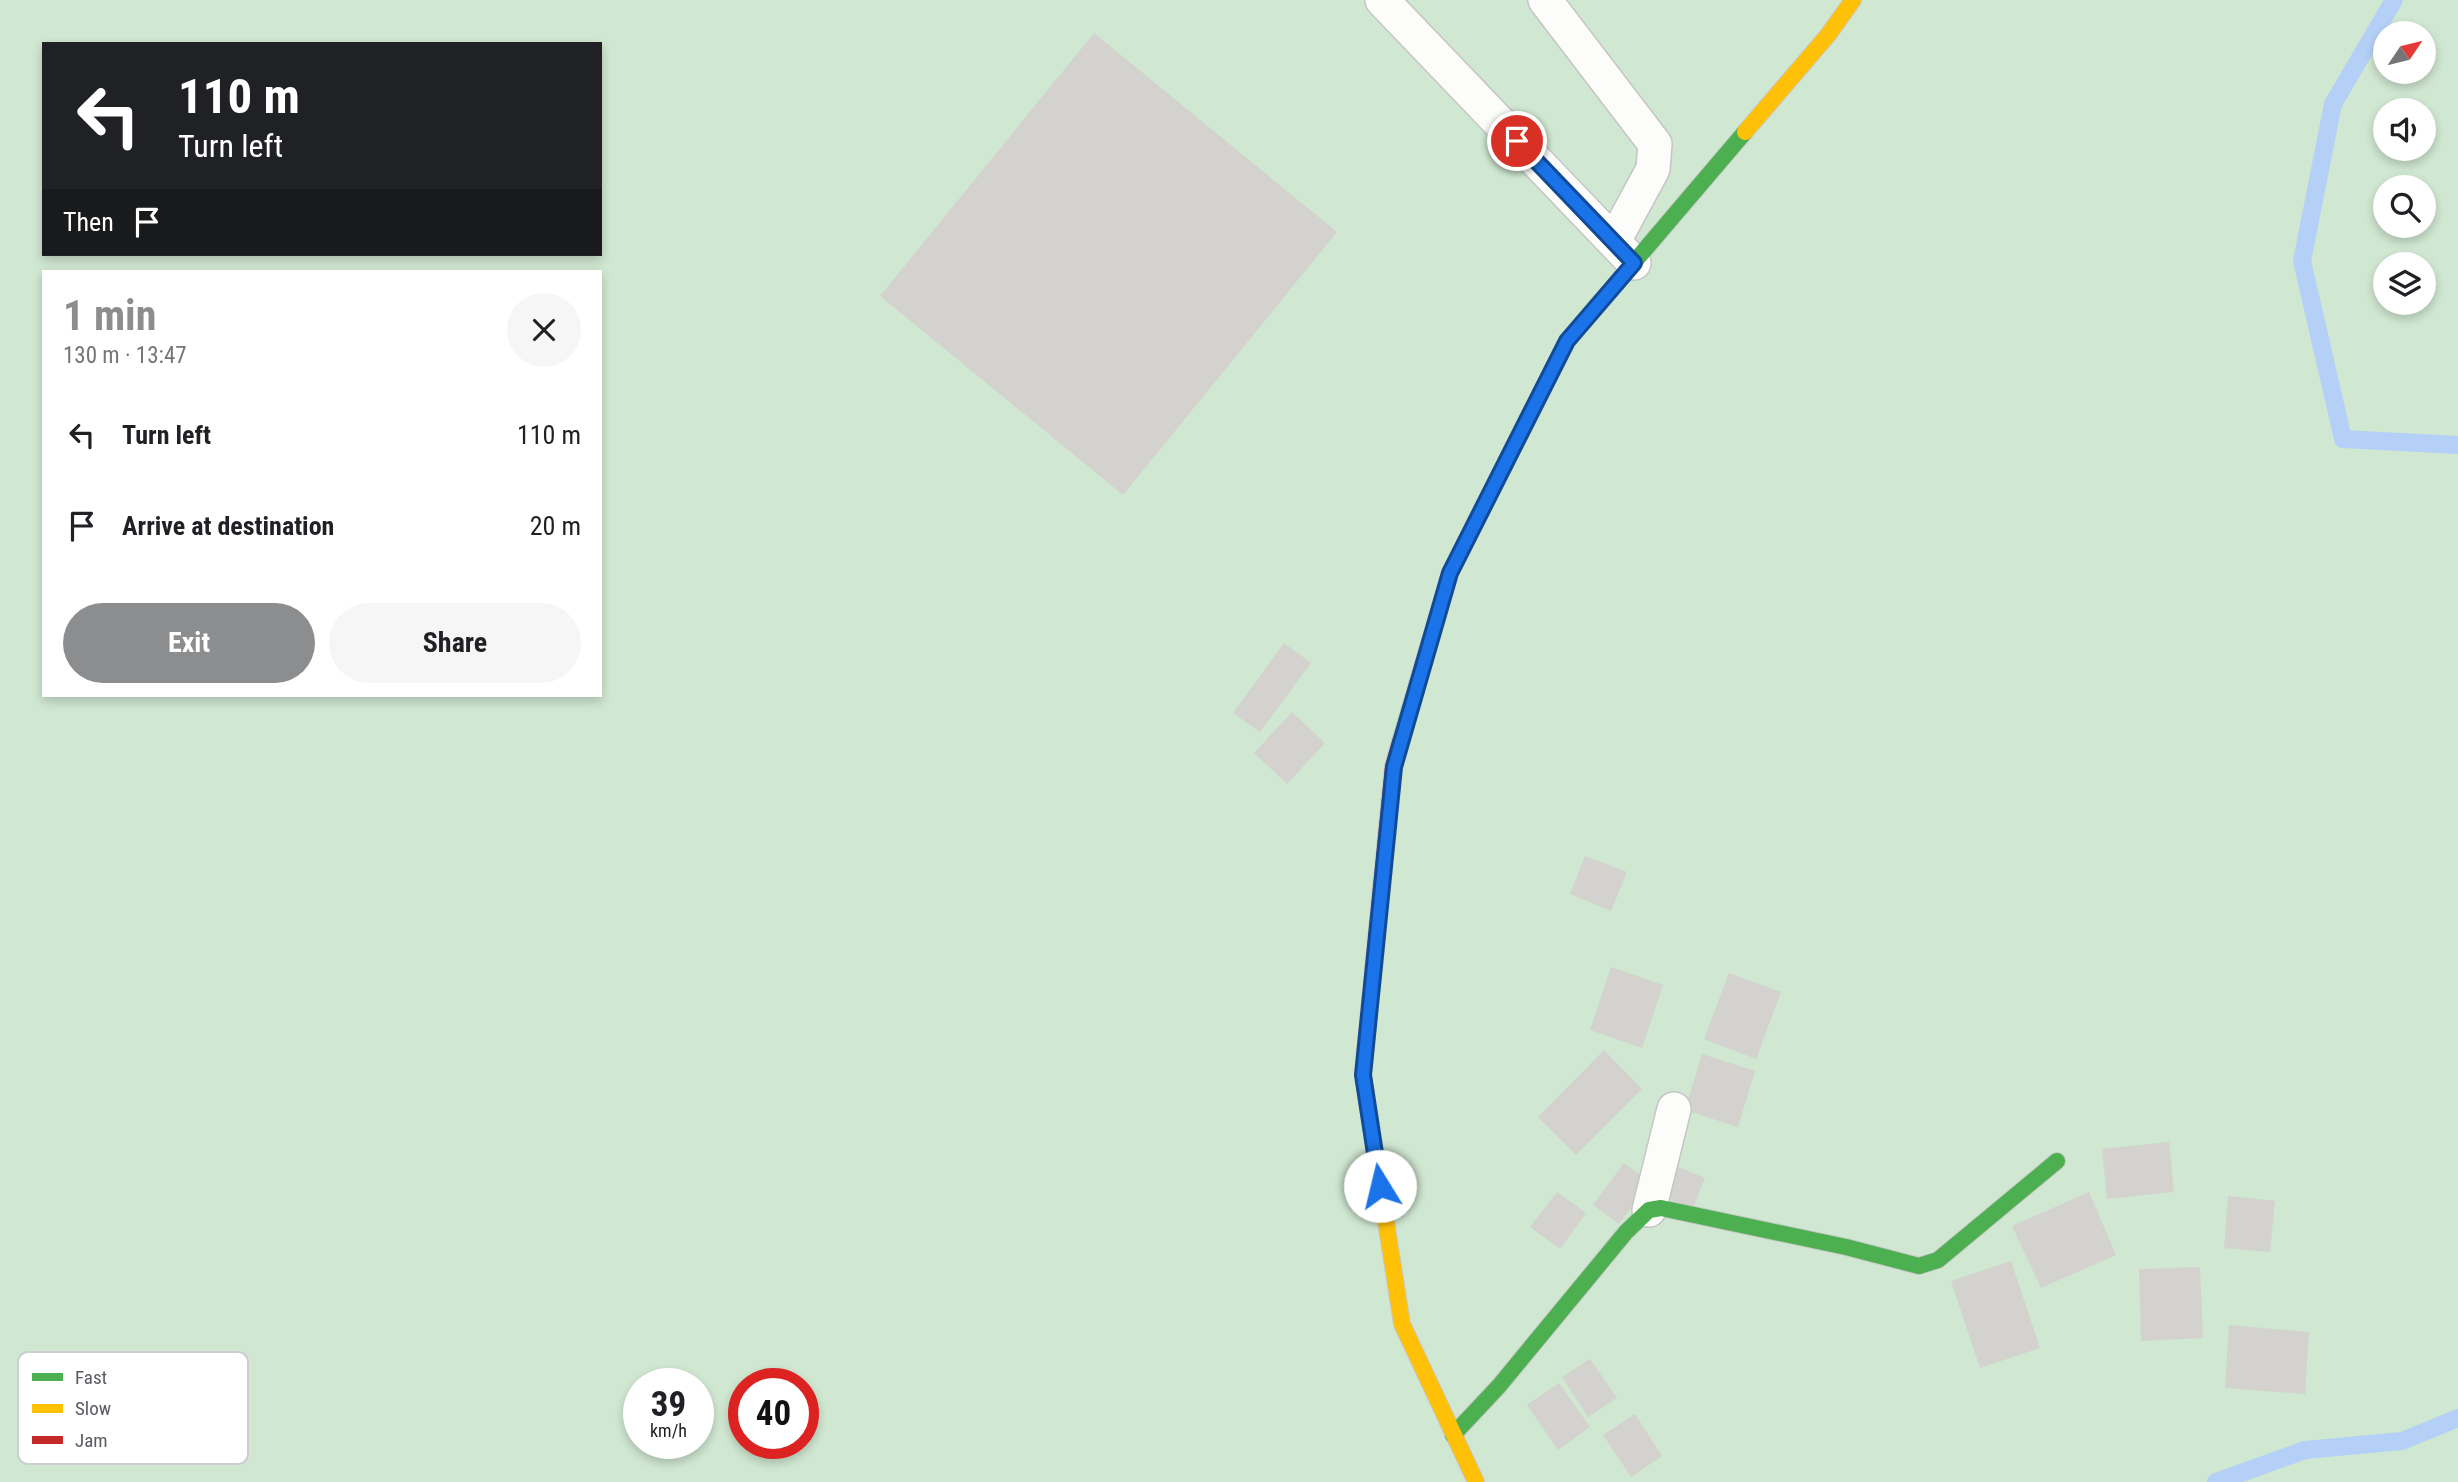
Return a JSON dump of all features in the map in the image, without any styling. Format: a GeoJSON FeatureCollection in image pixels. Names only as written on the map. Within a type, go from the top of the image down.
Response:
{"type":"FeatureCollection","features":[{"type":"Feature","properties":{"kind":"street"},"geometry":{"type":"LineString","coordinates":[[1476,1482],[1402,1324],[1363,1075],[1394,767],[1450,573],[1567,341],[1624,252],[1828,35],[1853,0]]}},
{"type":"Feature","properties":{"kind":"street"},"geometry":{"type":"LineString","coordinates":[[1453,1435],[1499,1386],[1626,1232],[1649,1210],[1661,1209],[1820,1241],[1919,1266],[1938,1260],[2057,1161]]}},
{"type":"Feature","properties":{"kind":"lane"},"geometry":{"type":"LineString","coordinates":[[1382,0],[1624,252],[1653,169],[1656,144],[1545,0]]}},
{"type":"Feature","properties":{"kind":"lane"},"geometry":{"type":"LineString","coordinates":[[1649,1210],[1674,1109]]}},
{"type":"Feature","properties":{"kind":"green space"},"geometry":{"type":"Polygon","coordinates":[[[0,0],[2458,0],[2458,1482],[0,1482],[0,0]]]}},
{"type":"Feature","properties":{"kind":"building"},"geometry":{"type":"Polygon","coordinates":[[[1094,33],[1337,232],[1123,495],[880,296],[1094,33]]]}},
{"type":"Feature","properties":{"kind":"building"},"geometry":{"type":"Polygon","coordinates":[[[1284,643],[1311,663],[1260,732],[1233,713],[1284,643]]]}},
{"type":"Feature","properties":{"kind":"building"},"geometry":{"type":"Polygon","coordinates":[[[1292,712],[1325,743],[1287,784],[1254,753],[1292,712]]]}},
{"type":"Feature","properties":{"kind":"building"},"geometry":{"type":"Polygon","coordinates":[[[1585,856],[1627,872],[1611,911],[1570,894],[1585,856]]]}},
{"type":"Feature","properties":{"kind":"building"},"geometry":{"type":"Polygon","coordinates":[[[1611,967],[1663,985],[1642,1048],[1590,1030],[1611,967]]]}},
{"type":"Feature","properties":{"kind":"building"},"geometry":{"type":"Polygon","coordinates":[[[1729,973],[1781,992],[1756,1059],[1704,1039],[1729,973]]]}},
{"type":"Feature","properties":{"kind":"building"},"geometry":{"type":"Polygon","coordinates":[[[1604,1050],[1642,1089],[1576,1155],[1538,1117],[1604,1050]]]}},
{"type":"Feature","properties":{"kind":"building"},"geometry":{"type":"Polygon","coordinates":[[[1702,1054],[1755,1071],[1738,1127],[1685,1110],[1702,1054]]]}},
{"type":"Feature","properties":{"kind":"building"},"geometry":{"type":"Polygon","coordinates":[[[2169,1142],[2174,1192],[2107,1199],[2102,1149],[2169,1142]]]}},
{"type":"Feature","properties":{"kind":"building"},"geometry":{"type":"Polygon","coordinates":[[[1624,1163],[1650,1182],[1619,1224],[1593,1205],[1624,1163]]]}},
{"type":"Feature","properties":{"kind":"building"},"geometry":{"type":"Polygon","coordinates":[[[1678,1167],[1705,1178],[1693,1208],[1667,1198],[1678,1167]]]}},
{"type":"Feature","properties":{"kind":"building"},"geometry":{"type":"Polygon","coordinates":[[[1557,1192],[1586,1213],[1560,1249],[1530,1227],[1557,1192]]]}},
{"type":"Feature","properties":{"kind":"building"},"geometry":{"type":"Polygon","coordinates":[[[2089,1192],[2116,1255],[2041,1288],[2012,1226],[2089,1192]]]}},
{"type":"Feature","properties":{"kind":"building"},"geometry":{"type":"Polygon","coordinates":[[[2228,1196],[2275,1201],[2270,1252],[2224,1248],[2228,1196]]]}},
{"type":"Feature","properties":{"kind":"building"},"geometry":{"type":"Polygon","coordinates":[[[2011,1261],[2040,1348],[1980,1368],[1951,1281],[2011,1261]]]}},
{"type":"Feature","properties":{"kind":"building"},"geometry":{"type":"Polygon","coordinates":[[[2200,1267],[2203,1338],[2141,1341],[2139,1269],[2200,1267]]]}},
{"type":"Feature","properties":{"kind":"building"},"geometry":{"type":"Polygon","coordinates":[[[2229,1325],[2309,1332],[2305,1394],[2225,1388],[2229,1325]]]}},
{"type":"Feature","properties":{"kind":"building"},"geometry":{"type":"Polygon","coordinates":[[[1590,1359],[1617,1398],[1588,1417],[1562,1377],[1590,1359]]]}},
{"type":"Feature","properties":{"kind":"building"},"geometry":{"type":"Polygon","coordinates":[[[1559,1383],[1590,1427],[1558,1450],[1527,1405],[1559,1383]]]}},
{"type":"Feature","properties":{"kind":"building"},"geometry":{"type":"Polygon","coordinates":[[[1635,1414],[1662,1456],[1631,1477],[1603,1435],[1635,1414]]]}},
{"type":"Feature","properties":{"kind":"waterway"},"geometry":{"type":"LineString","coordinates":[[2394,0],[2333,104],[2302,261],[2343,439],[2458,445]]}},
{"type":"Feature","properties":{"kind":"waterway"},"geometry":{"type":"LineString","coordinates":[[2216,1482],[2305,1450],[2402,1441],[2458,1418]]}},
{"type":"Feature","properties":{"kind":"traffic: fast"},"geometry":{"type":"LineString","coordinates":[[1400,742],[1450,573],[1567,341],[1745,132]]}},
{"type":"Feature","properties":{"kind":"traffic: fast"},"geometry":{"type":"LineString","coordinates":[[1453,1435],[1499,1386],[1626,1232],[1649,1210],[1661,1208],[1846,1247],[1919,1266],[1938,1260],[2057,1161]]}},
{"type":"Feature","properties":{"kind":"traffic: slow"},"geometry":{"type":"LineString","coordinates":[[1745,132],[1828,35],[1853,0]]}},
{"type":"Feature","properties":{"kind":"traffic: slow"},"geometry":{"type":"LineString","coordinates":[[1366,1042],[1363,1075],[1402,1324],[1476,1482]]}},
{"type":"Feature","properties":{"kind":"traffic: jam"},"geometry":{"type":"LineString","coordinates":[[1366,1042],[1393,767],[1400,742]]}},
{"type":"Feature","properties":{"kind":"route"},"geometry":{"type":"LineString","coordinates":[[1380,1186],[1363,1075],[1394,767],[1450,573],[1567,341],[1634,263],[1517,141]]}}]}
